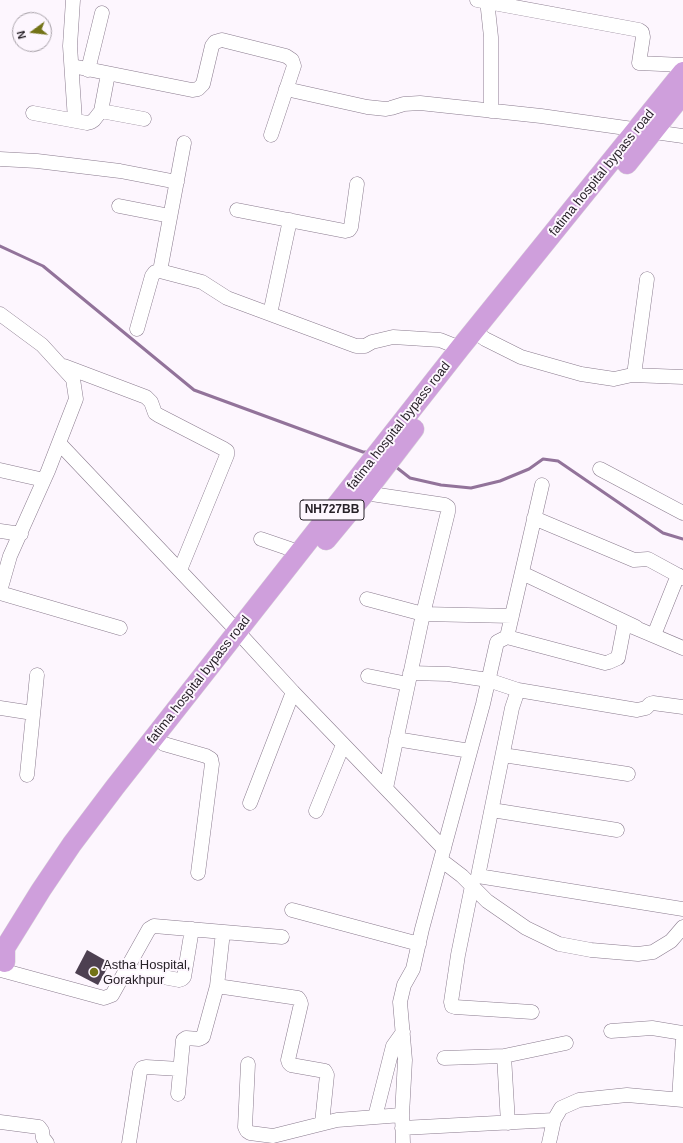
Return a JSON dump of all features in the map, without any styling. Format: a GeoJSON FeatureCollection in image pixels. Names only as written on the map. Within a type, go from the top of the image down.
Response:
{"type":"FeatureCollection","features":[{"type":"Feature","properties":{"kind":"highway","name":"fatima hospital bypass road"},"geometry":{"type":"LineString","coordinates":[[2,968],[5,948],[72,844],[114,787],[242,637],[299,552],[365,493],[479,335],[546,263],[645,131],[683,72]]}},
{"type":"Feature","properties":{"kind":"highway","name":"fatima hospital bypass road"},"geometry":{"type":"LineString","coordinates":[[645,131],[683,94]]}},
{"type":"Feature","properties":{"kind":"highway","name":"fatima hospital bypass road"},"geometry":{"type":"LineString","coordinates":[[2,968],[14,958],[81,851],[164,744],[242,637],[328,526],[460,348],[479,335]]}},
{"type":"Feature","properties":{"kind":"street"},"geometry":{"type":"LineString","coordinates":[[73,0],[70,29],[75,120]]}},
{"type":"Feature","properties":{"kind":"street"},"geometry":{"type":"LineString","coordinates":[[491,111],[491,37],[483,1],[639,30],[642,32],[643,37],[640,63],[683,65]]}},
{"type":"Feature","properties":{"kind":"street"},"geometry":{"type":"LineString","coordinates":[[88,70],[102,13]]}},
{"type":"Feature","properties":{"kind":"street"},"geometry":{"type":"LineString","coordinates":[[72,66],[192,90],[198,89],[203,84],[212,46],[215,42],[222,40],[286,56],[292,60],[294,66],[271,136]]}},
{"type":"Feature","properties":{"kind":"street"},"geometry":{"type":"LineString","coordinates":[[33,113],[91,122],[101,111],[108,74]]}},
{"type":"Feature","properties":{"kind":"street"},"geometry":{"type":"LineString","coordinates":[[286,89],[373,107],[391,108],[404,104],[420,103],[541,116],[683,136]]}},
{"type":"Feature","properties":{"kind":"street"},"geometry":{"type":"LineString","coordinates":[[101,111],[144,119]]}},
{"type":"Feature","properties":{"kind":"street"},"geometry":{"type":"LineString","coordinates":[[160,272],[184,143]]}},
{"type":"Feature","properties":{"kind":"street"},"geometry":{"type":"LineString","coordinates":[[0,159],[37,161],[120,171],[177,182]]}},
{"type":"Feature","properties":{"kind":"street"},"geometry":{"type":"LineString","coordinates":[[237,210],[345,231],[349,230],[351,227],[357,184]]}},
{"type":"Feature","properties":{"kind":"street"},"geometry":{"type":"LineString","coordinates":[[119,206],[170,216]]}},
{"type":"Feature","properties":{"kind":"street"},"geometry":{"type":"LineString","coordinates":[[270,314],[290,220]]}},
{"type":"Feature","properties":{"kind":"street"},"geometry":{"type":"LineString","coordinates":[[137,329],[152,276],[155,272],[160,272],[202,282],[227,298],[356,346],[365,346],[372,342],[393,337],[440,340],[460,348]]}},
{"type":"Feature","properties":{"kind":"street"},"geometry":{"type":"LineString","coordinates":[[634,375],[647,279]]}},
{"type":"Feature","properties":{"kind":"street"},"geometry":{"type":"LineString","coordinates":[[0,314],[42,345],[73,378],[76,399],[44,480],[10,556],[0,592],[120,628]]}},
{"type":"Feature","properties":{"kind":"street"},"geometry":{"type":"LineString","coordinates":[[479,335],[521,357],[580,374],[614,379],[634,375],[683,377]]}},
{"type":"Feature","properties":{"kind":"street"},"geometry":{"type":"LineString","coordinates":[[60,365],[146,398],[151,402],[155,412],[158,415],[227,451],[227,455],[180,570]]}},
{"type":"Feature","properties":{"kind":"street"},"geometry":{"type":"LineString","coordinates":[[59,443],[343,745],[386,788],[462,876],[476,884],[683,909]]}},
{"type":"Feature","properties":{"kind":"street"},"geometry":{"type":"LineString","coordinates":[[600,469],[683,513]]}},
{"type":"Feature","properties":{"kind":"street"},"geometry":{"type":"LineString","coordinates":[[0,470],[44,480]]}},
{"type":"Feature","properties":{"kind":"street"},"geometry":{"type":"LineString","coordinates":[[507,637],[542,485]]}},
{"type":"Feature","properties":{"kind":"street"},"geometry":{"type":"LineString","coordinates":[[365,493],[444,505],[448,507],[423,614],[386,788]]}},
{"type":"Feature","properties":{"kind":"street"},"geometry":{"type":"LineString","coordinates":[[534,518],[634,560],[648,559],[680,576],[654,635]]}},
{"type":"Feature","properties":{"kind":"street"},"geometry":{"type":"LineString","coordinates":[[0,530],[21,534]]}},
{"type":"Feature","properties":{"kind":"street"},"geometry":{"type":"LineString","coordinates":[[262,539],[299,552]]}},
{"type":"Feature","properties":{"kind":"street"},"geometry":{"type":"LineString","coordinates":[[522,573],[683,648]]}},
{"type":"Feature","properties":{"kind":"street"},"geometry":{"type":"LineString","coordinates":[[367,599],[423,614],[512,616]]}},
{"type":"Feature","properties":{"kind":"street"},"geometry":{"type":"LineString","coordinates":[[403,1143],[402,1121],[405,1060],[400,1002],[404,984],[413,968],[497,642],[507,637],[606,663],[618,658],[624,627],[636,627]]}},
{"type":"Feature","properties":{"kind":"street"},"geometry":{"type":"LineString","coordinates":[[368,676],[409,679],[448,674],[488,680],[518,690],[637,710],[646,708],[653,703],[683,707]]}},
{"type":"Feature","properties":{"kind":"street"},"geometry":{"type":"LineString","coordinates":[[26,775],[37,675]]}},
{"type":"Feature","properties":{"kind":"street"},"geometry":{"type":"LineString","coordinates":[[518,690],[512,708],[476,884],[458,955],[451,1002],[452,1006],[455,1008],[532,1012]]}},
{"type":"Feature","properties":{"kind":"street"},"geometry":{"type":"LineString","coordinates":[[250,803],[293,692]]}},
{"type":"Feature","properties":{"kind":"street"},"geometry":{"type":"LineString","coordinates":[[0,708],[33,713]]}},
{"type":"Feature","properties":{"kind":"street"},"geometry":{"type":"LineString","coordinates":[[396,739],[470,751]]}},
{"type":"Feature","properties":{"kind":"street"},"geometry":{"type":"LineString","coordinates":[[164,744],[206,756],[211,759],[212,764],[198,874]]}},
{"type":"Feature","properties":{"kind":"street"},"geometry":{"type":"LineString","coordinates":[[316,811],[343,745]]}},
{"type":"Feature","properties":{"kind":"street"},"geometry":{"type":"LineString","coordinates":[[503,755],[628,774]]}},
{"type":"Feature","properties":{"kind":"street"},"geometry":{"type":"LineString","coordinates":[[492,810],[617,830]]}},
{"type":"Feature","properties":{"kind":"street"},"geometry":{"type":"LineString","coordinates":[[476,884],[487,901],[526,928],[559,944],[591,950],[638,954],[653,952],[671,941],[683,927]]}},
{"type":"Feature","properties":{"kind":"street"},"geometry":{"type":"LineString","coordinates":[[292,910],[419,944]]}},
{"type":"Feature","properties":{"kind":"street"},"geometry":{"type":"LineString","coordinates":[[2,968],[104,998],[112,995],[154,926],[282,937]]}},
{"type":"Feature","properties":{"kind":"street"},"geometry":{"type":"LineString","coordinates":[[126,970],[179,980],[182,979],[184,977],[192,929]]}},
{"type":"Feature","properties":{"kind":"street"},"geometry":{"type":"LineString","coordinates":[[178,1094],[184,1038],[199,1039],[203,1037],[217,986],[223,932]]}},
{"type":"Feature","properties":{"kind":"street"},"geometry":{"type":"LineString","coordinates":[[217,986],[298,998],[301,1004],[288,1063],[291,1065],[325,1071],[327,1075],[322,1123]]}},
{"type":"Feature","properties":{"kind":"street"},"geometry":{"type":"LineString","coordinates":[[611,1031],[652,1028],[683,1033]]}},
{"type":"Feature","properties":{"kind":"street"},"geometry":{"type":"LineString","coordinates":[[375,1117],[393,1046],[403,1032]]}},
{"type":"Feature","properties":{"kind":"street"},"geometry":{"type":"LineString","coordinates":[[550,1143],[554,1120],[561,1108],[579,1100],[627,1095],[681,1099],[683,1038]]}},
{"type":"Feature","properties":{"kind":"street"},"geometry":{"type":"LineString","coordinates":[[444,1058],[504,1056],[566,1043]]}},
{"type":"Feature","properties":{"kind":"street"},"geometry":{"type":"LineString","coordinates":[[504,1056],[508,1123]]}},
{"type":"Feature","properties":{"kind":"street"},"geometry":{"type":"LineString","coordinates":[[248,1064],[245,1127],[250,1133],[273,1136],[337,1120],[375,1117],[402,1121],[508,1123],[554,1120]]}},
{"type":"Feature","properties":{"kind":"street"},"geometry":{"type":"LineString","coordinates":[[129,1143],[140,1072],[146,1067],[180,1069]]}},
{"type":"Feature","properties":{"kind":"street"},"geometry":{"type":"LineString","coordinates":[[0,1122],[39,1127],[42,1131],[43,1138],[47,1143]]}},
{"type":"Feature","properties":{"kind":"building"},"geometry":{"type":"Polygon","coordinates":[[[87,950],[110,963],[98,985],[75,973],[87,950]]]}},
{"type":"Feature","properties":{"kind":"waterway"},"geometry":{"type":"LineString","coordinates":[[0,246],[43,266],[194,390],[363,452],[368,452]]}},
{"type":"Feature","properties":{"kind":"waterway"},"geometry":{"type":"LineString","coordinates":[[396,467],[410,478],[441,485],[471,488],[500,481],[529,469],[543,459],[558,461],[663,533],[683,539]]}},
{"type":"Feature","properties":{"kind":"place","name":"Astha Hospital, Gorakhpur"},"geometry":{"type":"Point","coordinates":[94,972]}}]}
